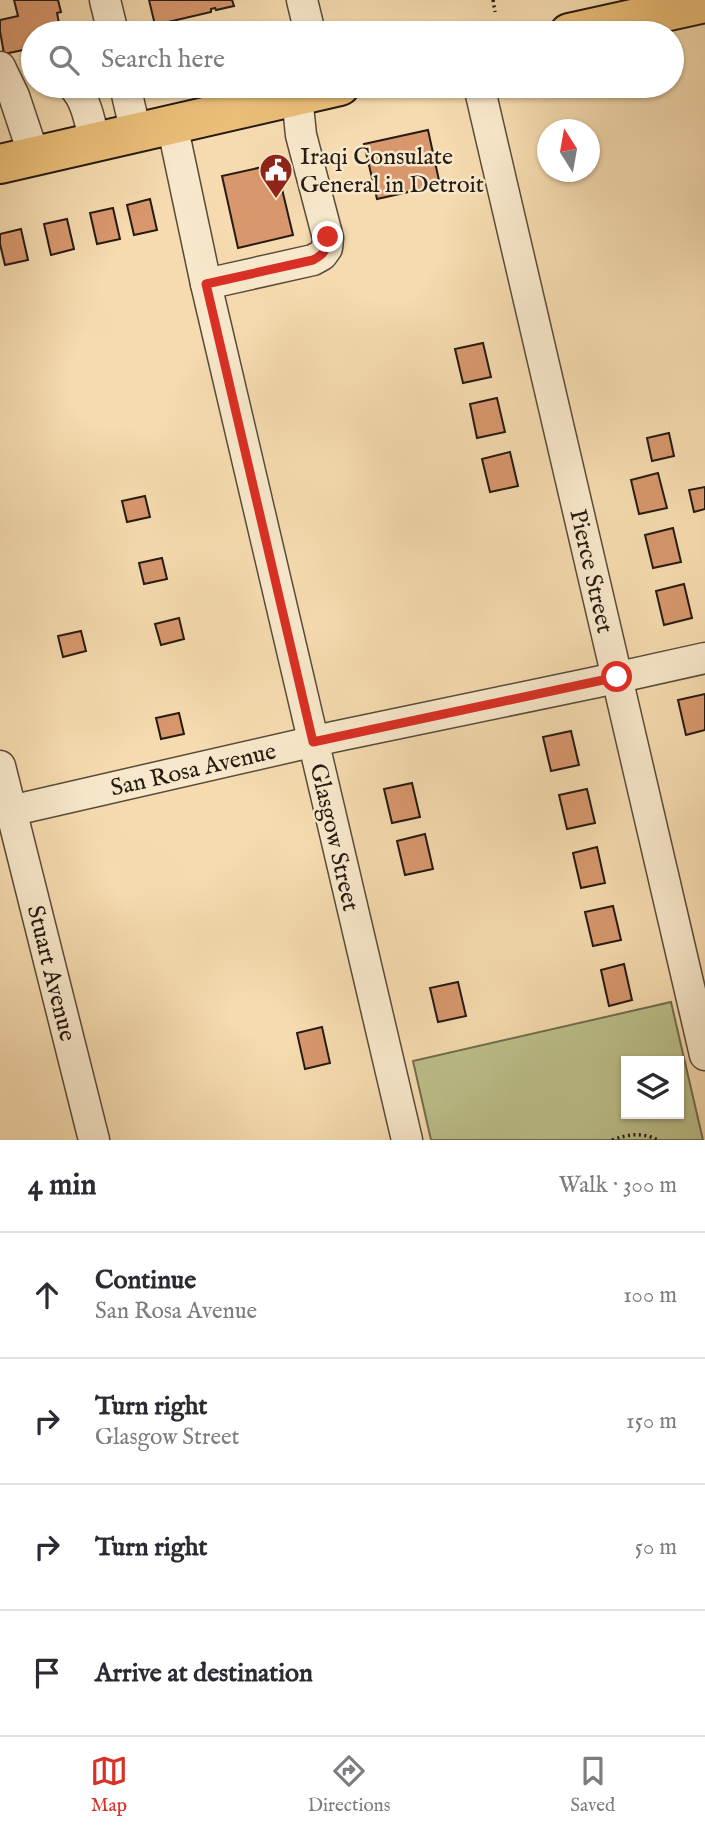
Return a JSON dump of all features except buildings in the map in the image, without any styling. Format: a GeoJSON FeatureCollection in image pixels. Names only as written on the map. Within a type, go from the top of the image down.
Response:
{"type":"FeatureCollection","features":[{"type":"Feature","properties":{"kind":"main road"},"geometry":{"type":"LineString","coordinates":[[592,21],[609,12],[705,3]]}},
{"type":"Feature","properties":{"kind":"main road"},"geometry":{"type":"LineString","coordinates":[[17,160],[283,98]]}},
{"type":"Feature","properties":{"kind":"street"},"geometry":{"type":"LineString","coordinates":[[105,0],[110,21]]}},
{"type":"Feature","properties":{"kind":"street"},"geometry":{"type":"LineString","coordinates":[[302,0],[307,21]]}},
{"type":"Feature","properties":{"kind":"street"},"geometry":{"type":"LineString","coordinates":[[0,67],[21,85]]}},
{"type":"Feature","properties":{"kind":"street"},"geometry":{"type":"LineString","coordinates":[[17,160],[23,98]]}},
{"type":"Feature","properties":{"kind":"street"},"geometry":{"type":"LineString","coordinates":[[82,98],[95,142]]}},
{"type":"Feature","properties":{"kind":"street","name":"Glasgow Street"},"geometry":{"type":"LineString","coordinates":[[133,98],[154,129],[206,284],[407,1140]]}},
{"type":"Feature","properties":{"kind":"street"},"geometry":{"type":"LineString","coordinates":[[206,284],[313,260],[327,248],[328,237],[301,135],[316,98]]}},
{"type":"Feature","properties":{"kind":"street","name":"Pierce Street"},"geometry":{"type":"LineString","coordinates":[[483,98],[705,1055]]}},
{"type":"Feature","properties":{"kind":"street","name":"San Rosa Avenue"},"geometry":{"type":"LineString","coordinates":[[10,811],[705,657]]}},
{"type":"Feature","properties":{"kind":"street","name":"Stuart Avenue"},"geometry":{"type":"LineString","coordinates":[[0,766],[94,1140]]}},
{"type":"Feature","properties":{"kind":"path"},"geometry":{"type":"LineString","coordinates":[[493,0],[495,12]]}},
{"type":"Feature","properties":{"kind":"path"},"geometry":{"type":"LineString","coordinates":[[612,1140],[640,1133],[658,1140]]}},
{"type":"Feature","properties":{"kind":"green space"},"geometry":{"type":"Polygon","coordinates":[[[671,1002],[684,1056],[621,1056],[621,1119],[684,1119],[684,1058],[703,1140],[431,1140],[413,1061],[671,1002]]]}},
{"type":"Feature","properties":{"kind":"place","name":"Iraqi Consulate General in Detroit"},"geometry":{"type":"Point","coordinates":[276,200]}},
{"type":"Feature","properties":{"kind":"route"},"geometry":{"type":"LineString","coordinates":[[328,237],[327,248],[313,260],[206,284],[313,742],[617,677]]}}]}
